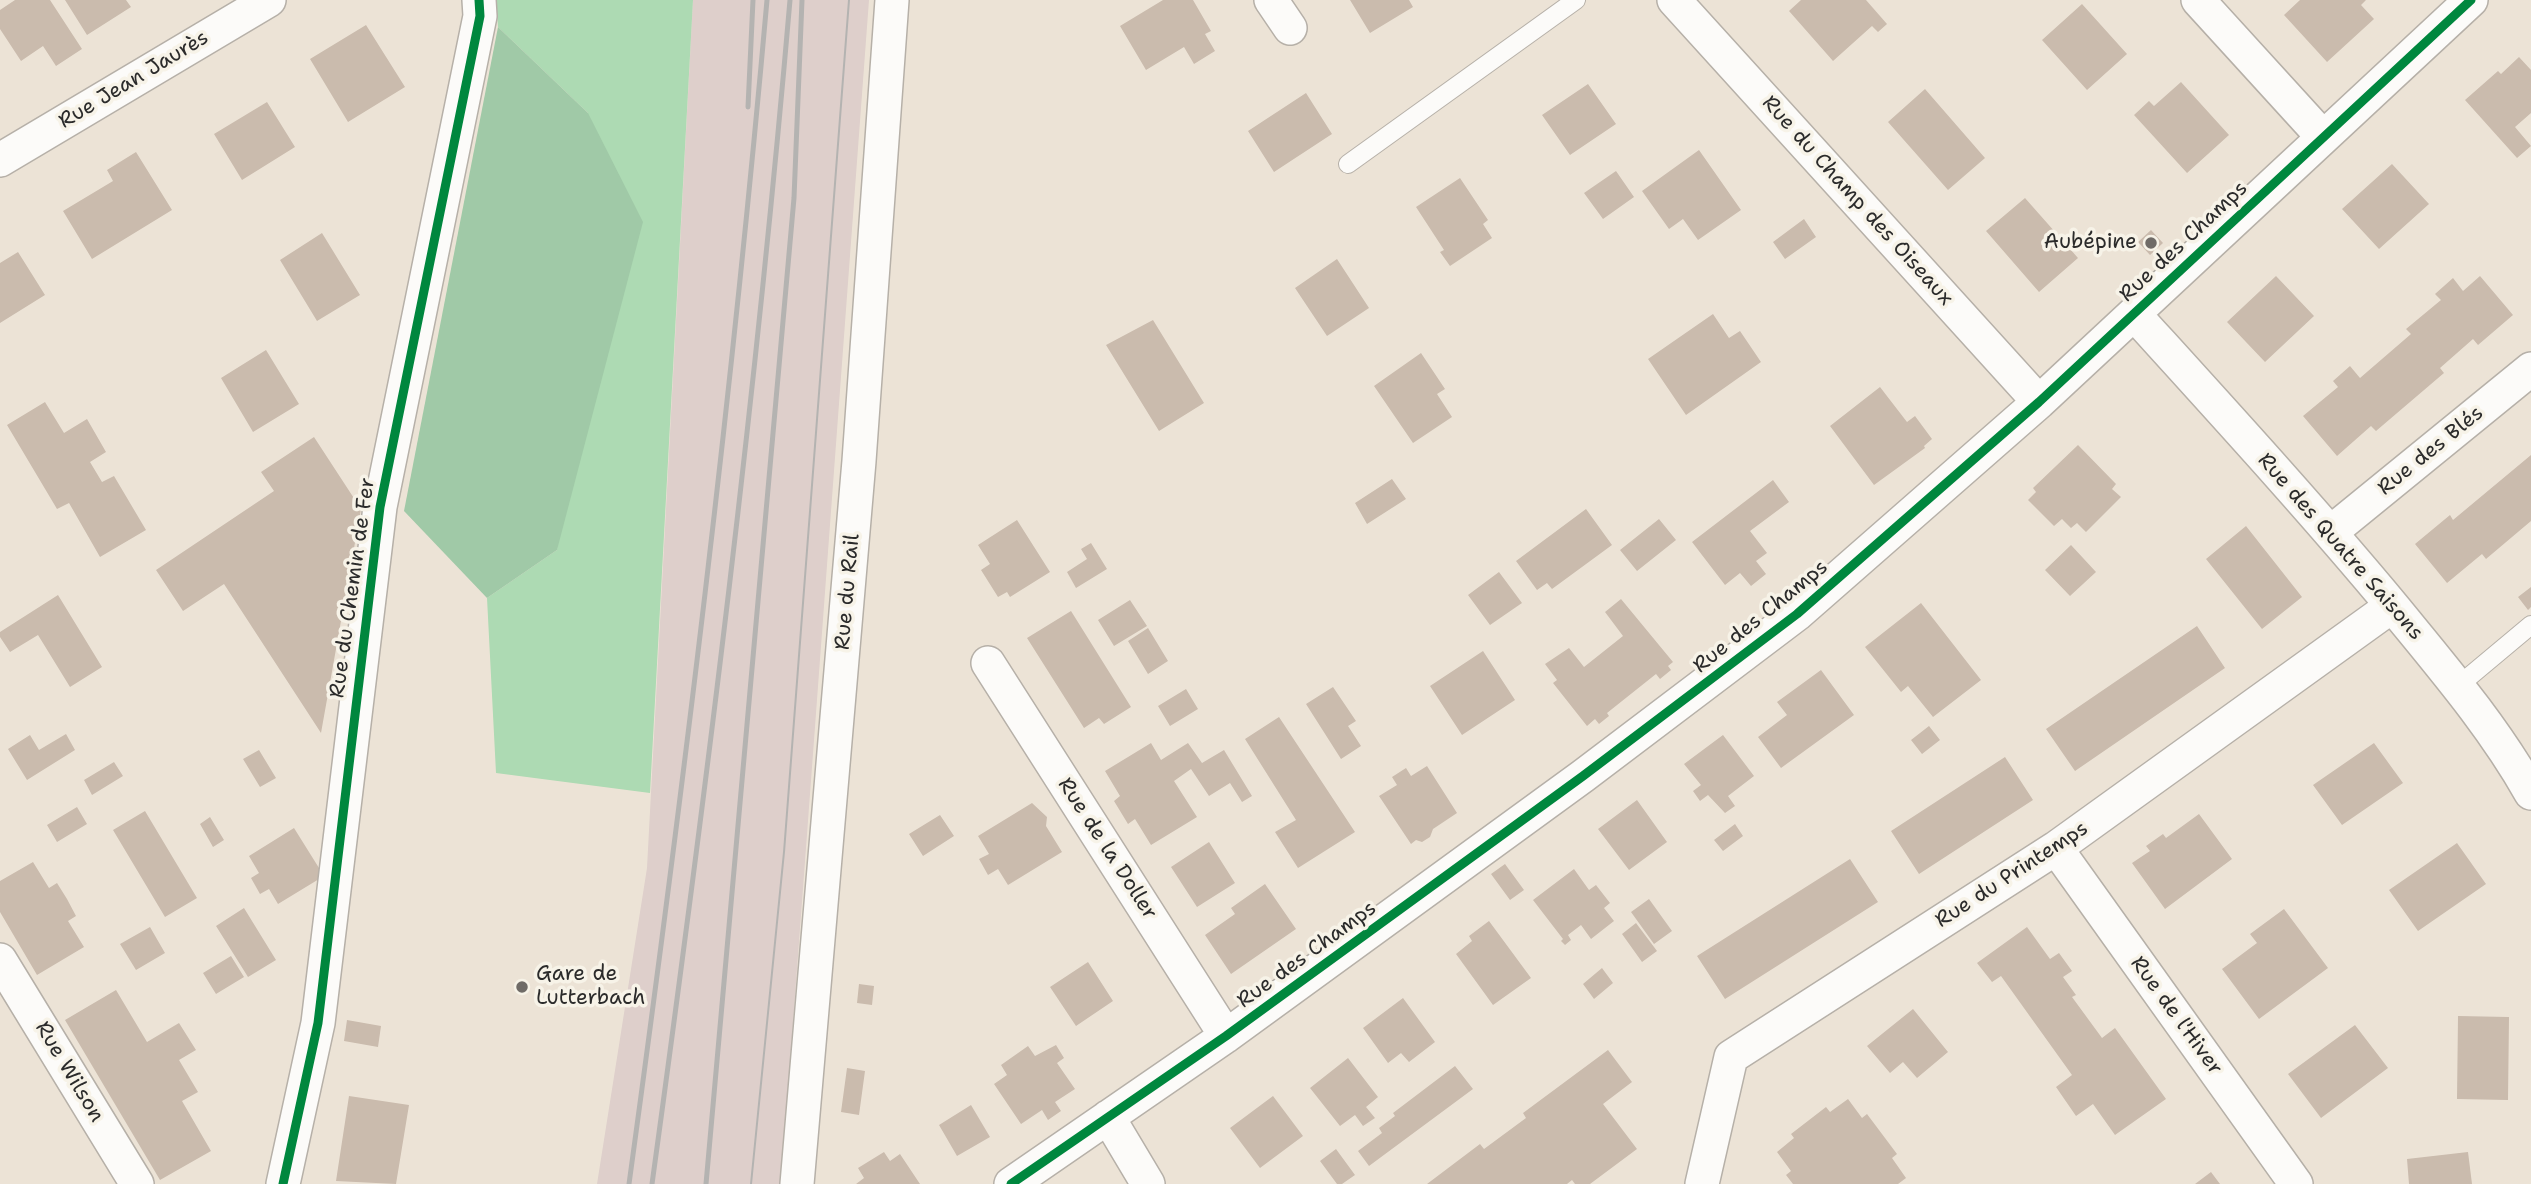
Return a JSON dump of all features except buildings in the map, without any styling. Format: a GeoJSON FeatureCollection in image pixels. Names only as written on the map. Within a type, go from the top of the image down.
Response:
{"type":"FeatureCollection","features":[{"type":"Feature","properties":{"kind":"street","name":"Rue Jean Jaurès"},"geometry":{"type":"LineString","coordinates":[[0,160],[269,0]]}},
{"type":"Feature","properties":{"kind":"street","name":"Rue du Chemin de Fer"},"geometry":{"type":"LineString","coordinates":[[283,1184],[318,1023],[335,860],[380,507],[480,16],[479,0]]}},
{"type":"Feature","properties":{"kind":"street","name":"Rue du Rail"},"geometry":{"type":"LineString","coordinates":[[797,1184],[858,474],[892,0]]}},
{"type":"Feature","properties":{"kind":"street"},"geometry":{"type":"LineString","coordinates":[[1271,0],[1290,28]]}},
{"type":"Feature","properties":{"kind":"street","name":"Rue du Champ des Oiseaux"},"geometry":{"type":"LineString","coordinates":[[1674,0],[2039,402]]}},
{"type":"Feature","properties":{"kind":"street"},"geometry":{"type":"LineString","coordinates":[[2199,0],[2322,136]]}},
{"type":"Feature","properties":{"kind":"street","name":"Rue des Champs"},"geometry":{"type":"LineString","coordinates":[[1011,1184],[1226,1036],[1583,776],[1797,614],[2039,402],[2471,0]]}},
{"type":"Feature","properties":{"kind":"street","name":"Rue des Quatre Saisons"},"geometry":{"type":"LineString","coordinates":[[2134,314],[2331,532],[2458,686],[2506,750],[2531,793]]}},
{"type":"Feature","properties":{"kind":"street","name":"Rue des Blés"},"geometry":{"type":"LineString","coordinates":[[2331,532],[2531,369]]}},
{"type":"Feature","properties":{"kind":"street","name":"Rue du Printemps"},"geometry":{"type":"LineString","coordinates":[[1702,1184],[1731,1057],[2056,848],[2392,606]]}},
{"type":"Feature","properties":{"kind":"street","name":"Rue de la Doller"},"geometry":{"type":"LineString","coordinates":[[988,663],[1226,1036]]}},
{"type":"Feature","properties":{"kind":"street","name":"Rue de l'Hiver"},"geometry":{"type":"LineString","coordinates":[[2056,848],[2296,1184]]}},
{"type":"Feature","properties":{"kind":"street","name":"Rue Wilson"},"geometry":{"type":"LineString","coordinates":[[0,960],[137,1184]]}},
{"type":"Feature","properties":{"kind":"street"},"geometry":{"type":"LineString","coordinates":[[1108,1117],[1148,1184]]}},
{"type":"Feature","properties":{"kind":"lane"},"geometry":{"type":"LineString","coordinates":[[1348,164],[1576,0]]}},
{"type":"Feature","properties":{"kind":"lane"},"geometry":{"type":"LineString","coordinates":[[2458,686],[2531,625]]}},
{"type":"Feature","properties":{"kind":"shaded area"},"geometry":{"type":"Polygon","coordinates":[[[693,0],[869,0],[781,1184],[597,1184],[647,868],[693,0]]]}},
{"type":"Feature","properties":{"kind":"green space"},"geometry":{"type":"Polygon","coordinates":[[[496,0],[693,0],[650,793],[496,773],[487,598],[557,550],[588,113],[498,27],[496,0]]]}},
{"type":"Feature","properties":{"kind":"green space"},"geometry":{"type":"Polygon","coordinates":[[[498,27],[588,113],[643,222],[557,550],[487,598],[404,511],[498,27]]]}},
{"type":"Feature","properties":{"kind":"tram line"},"geometry":{"type":"LineString","coordinates":[[751,1184],[784,852],[849,0]]}},
{"type":"Feature","properties":{"kind":"railway"},"geometry":{"type":"LineString","coordinates":[[748,107],[753,0]]}},
{"type":"Feature","properties":{"kind":"railway"},"geometry":{"type":"LineString","coordinates":[[629,1184],[705,593],[767,0]]}},
{"type":"Feature","properties":{"kind":"railway"},"geometry":{"type":"LineString","coordinates":[[652,1184],[692,889],[746,445],[790,0]]}},
{"type":"Feature","properties":{"kind":"railway"},"geometry":{"type":"LineString","coordinates":[[706,1184],[794,198],[802,0]]}},
{"type":"Feature","properties":{"kind":"cycle path"},"geometry":{"type":"LineString","coordinates":[[283,1184],[318,1023],[380,507],[480,16],[479,0]]}},
{"type":"Feature","properties":{"kind":"cycle path"},"geometry":{"type":"LineString","coordinates":[[1011,1184],[1226,1036],[1583,776],[1797,614],[2039,402],[2471,0]]}},
{"type":"Feature","properties":{"kind":"place","name":"Aubépine"},"geometry":{"type":"Point","coordinates":[2151,243]}},
{"type":"Feature","properties":{"kind":"place","name":"Gare de Lutterbach"},"geometry":{"type":"Point","coordinates":[522,987]}}]}
